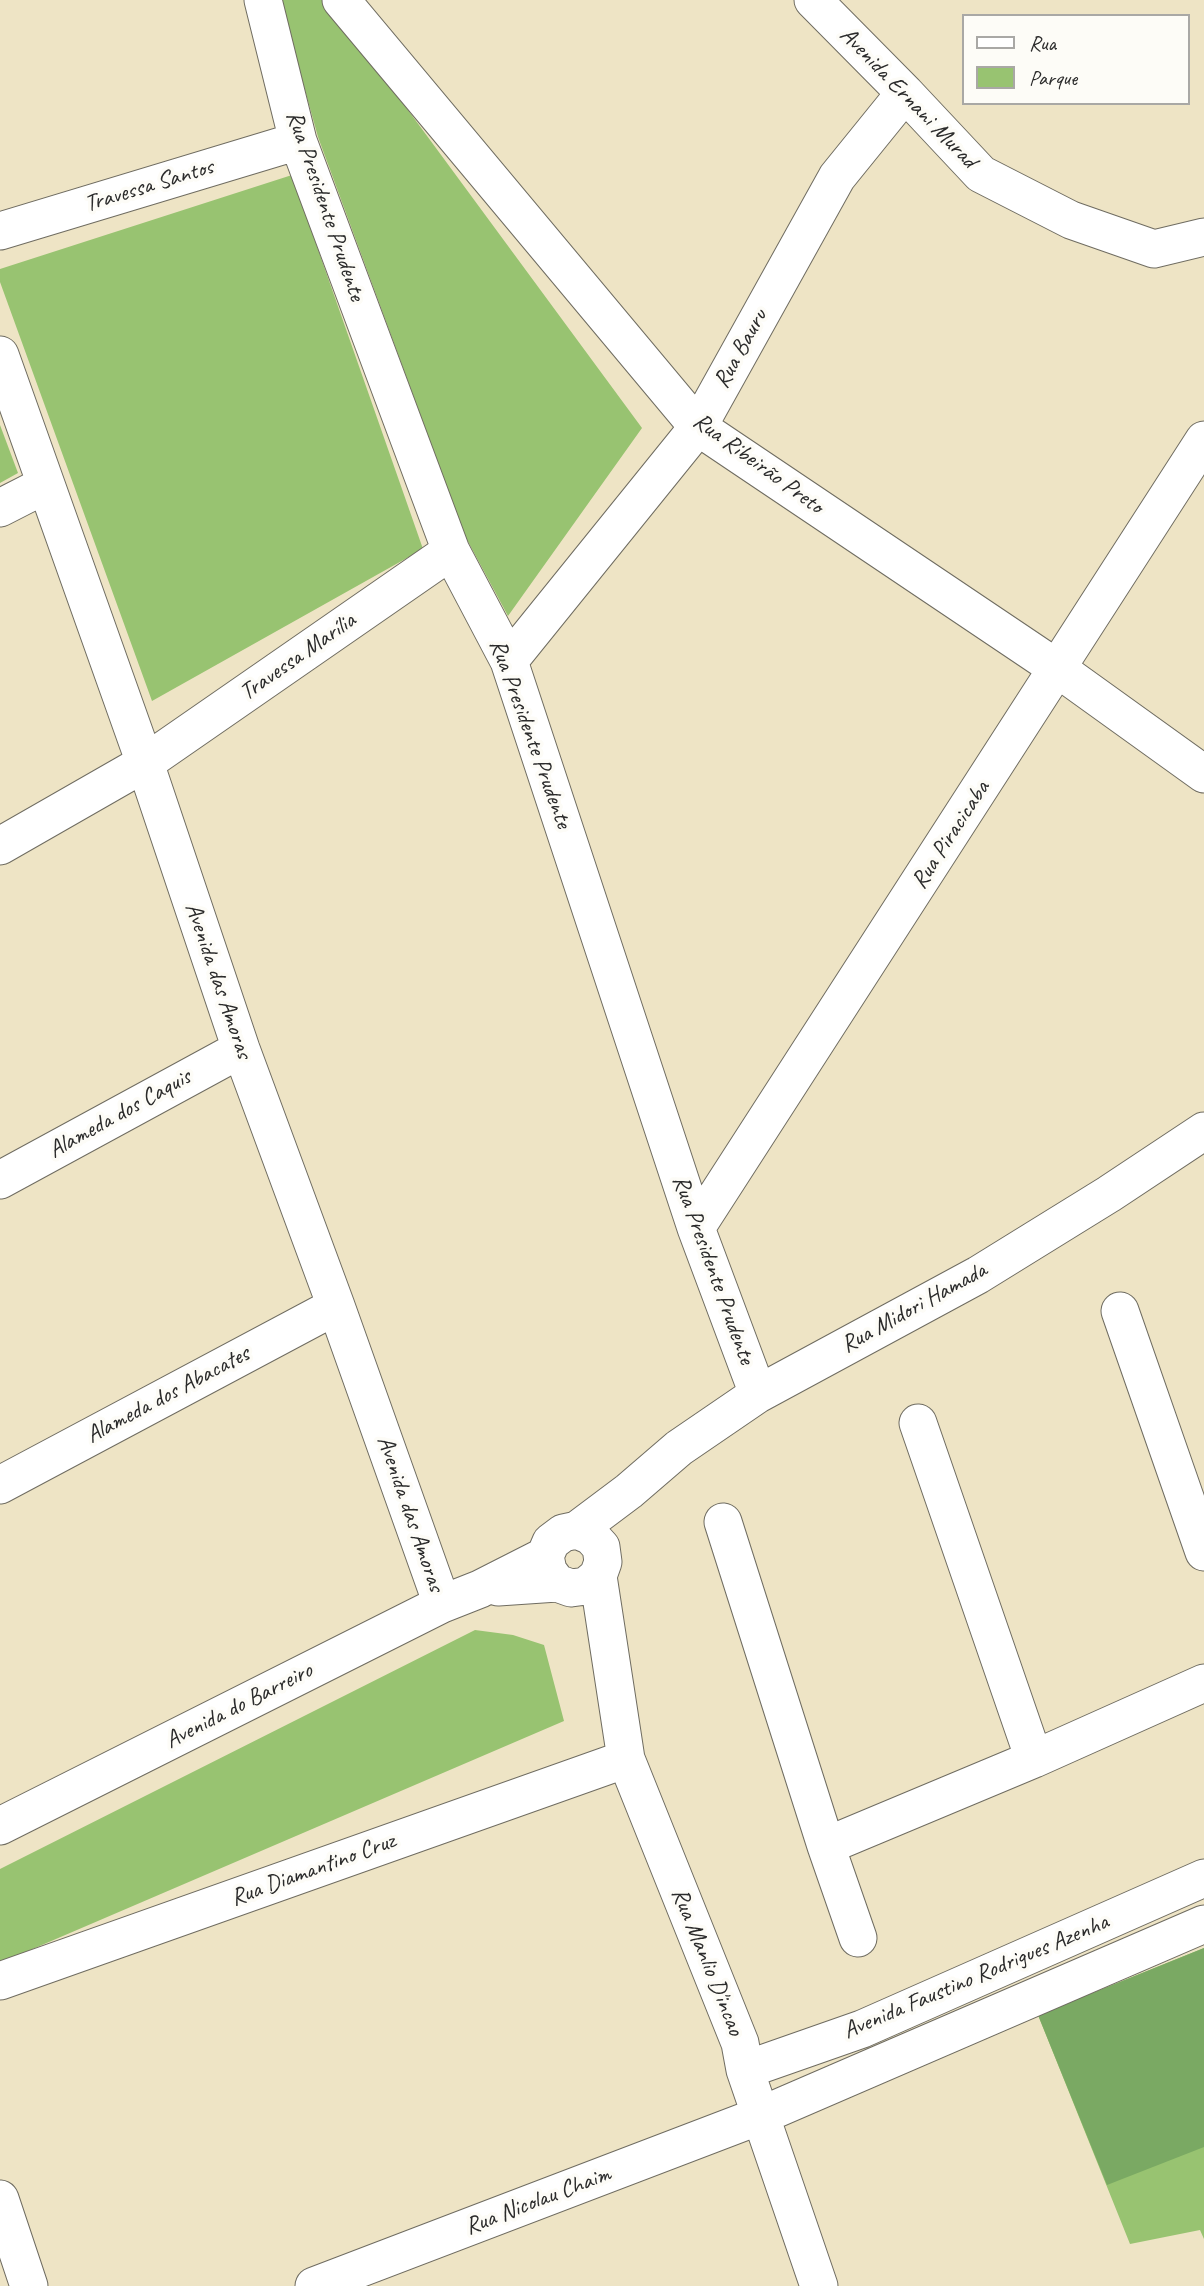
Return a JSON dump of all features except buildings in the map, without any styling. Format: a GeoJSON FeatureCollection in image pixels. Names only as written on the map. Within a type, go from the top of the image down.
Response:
{"type":"FeatureCollection","features":[{"type":"Feature","properties":{"kind":"street","name":"Rua Presidente Prudente"},"geometry":{"type":"LineString","coordinates":[[263,0],[298,141],[451,551],[509,661],[696,1227],[758,1394]]}},
{"type":"Feature","properties":{"kind":"street","name":"Rua Ribeirão Preto"},"geometry":{"type":"LineString","coordinates":[[341,0],[698,426],[1058,670],[1204,774]]}},
{"type":"Feature","properties":{"kind":"street","name":"Avenida Ernani Murad"},"geometry":{"type":"LineString","coordinates":[[813,0],[981,174],[1072,220],[1154,249],[1204,237]]}},
{"type":"Feature","properties":{"kind":"street","name":"Rua Bauru"},"geometry":{"type":"LineString","coordinates":[[509,661],[698,426],[837,177],[905,93]]}},
{"type":"Feature","properties":{"kind":"street","name":"Travessa Santos"},"geometry":{"type":"LineString","coordinates":[[0,231],[298,141]]}},
{"type":"Feature","properties":{"kind":"street","name":"Avenida das Amoras"},"geometry":{"type":"LineString","coordinates":[[0,355],[145,763],[241,1049],[442,1604]]}},
{"type":"Feature","properties":{"kind":"street","name":"Rua Piracicaba"},"geometry":{"type":"LineString","coordinates":[[696,1227],[1204,440]]}},
{"type":"Feature","properties":{"kind":"street"},"geometry":{"type":"LineString","coordinates":[[0,508],[44,485]]}},
{"type":"Feature","properties":{"kind":"street","name":"Travessa Marília"},"geometry":{"type":"LineString","coordinates":[[0,846],[145,763],[451,551]]}},
{"type":"Feature","properties":{"kind":"street","name":"Alameda dos Caquis"},"geometry":{"type":"LineString","coordinates":[[0,1180],[241,1049]]}},
{"type":"Feature","properties":{"kind":"street","name":"Rua Midori Hamada"},"geometry":{"type":"LineString","coordinates":[[575,1563],[629,1491],[679,1448],[758,1394],[978,1275],[1204,1131]]}},
{"type":"Feature","properties":{"kind":"street","name":"Alameda dos Abacates"},"geometry":{"type":"LineString","coordinates":[[0,1485],[336,1306]]}},
{"type":"Feature","properties":{"kind":"street"},"geometry":{"type":"LineString","coordinates":[[1120,1311],[1204,1552]]}},
{"type":"Feature","properties":{"kind":"street"},"geometry":{"type":"LineString","coordinates":[[918,1423],[1034,1759]]}},
{"type":"Feature","properties":{"kind":"street"},"geometry":{"type":"LineString","coordinates":[[723,1522],[858,1938]]}},
{"type":"Feature","properties":{"kind":"street","name":"Avenida do Barreiro"},"geometry":{"type":"LineString","coordinates":[[0,1826],[442,1604],[480,1589],[575,1563]]}},
{"type":"Feature","properties":{"kind":"street","name":"Rua Manlio D'incao"},"geometry":{"type":"LineString","coordinates":[[575,1563],[608,1635],[626,1759],[740,2043],[745,2070],[820,2286]]}},
{"type":"Feature","properties":{"kind":"street"},"geometry":{"type":"LineString","coordinates":[[826,1846],[1034,1759],[1204,1683]]}},
{"type":"Feature","properties":{"kind":"street","name":"Rua Diamantino Cruz"},"geometry":{"type":"LineString","coordinates":[[0,1981],[626,1759]]}},
{"type":"Feature","properties":{"kind":"street","name":"Avenida Faustino Rodrigues Azenha"},"geometry":{"type":"LineString","coordinates":[[745,2070],[862,2029],[1204,1878]]}},
{"type":"Feature","properties":{"kind":"street","name":"Avenida Faustino Rodrigues Azenha"},"geometry":{"type":"LineString","coordinates":[[762,2115],[1204,1924]]}},
{"type":"Feature","properties":{"kind":"street","name":"Rua Nicolau Chaim"},"geometry":{"type":"LineString","coordinates":[[314,2286],[762,2115]]}},
{"type":"Feature","properties":{"kind":"street"},"geometry":{"type":"LineString","coordinates":[[0,2199],[29,2286]]}},
{"type":"Feature","properties":{"kind":"green space"},"geometry":{"type":"Polygon","coordinates":[[[280,0],[327,0],[642,428],[508,616],[465,536],[318,137],[280,0]]]}},
{"type":"Feature","properties":{"kind":"green space"},"geometry":{"type":"Polygon","coordinates":[[[292,175],[423,549],[152,701],[0,282],[0,269],[292,175]]]}},
{"type":"Feature","properties":{"kind":"green space"},"geometry":{"type":"Polygon","coordinates":[[[0,425],[18,473],[0,483],[0,425]]]}},
{"type":"Feature","properties":{"kind":"green space"},"geometry":{"type":"Polygon","coordinates":[[[475,1630],[513,1635],[544,1645],[564,1721],[0,1963],[0,1869],[475,1630]]]}},
{"type":"Feature","properties":{"kind":"green space"},"geometry":{"type":"Polygon","coordinates":[[[1204,1948],[1204,2239],[1200,2230],[1130,2244],[1038,2015],[1204,1948]]]}},
{"type":"Feature","properties":{"kind":"green space"},"geometry":{"type":"Polygon","coordinates":[[[1204,1948],[1204,2147],[1107,2185],[1038,2015],[1204,1948]]]}}]}
